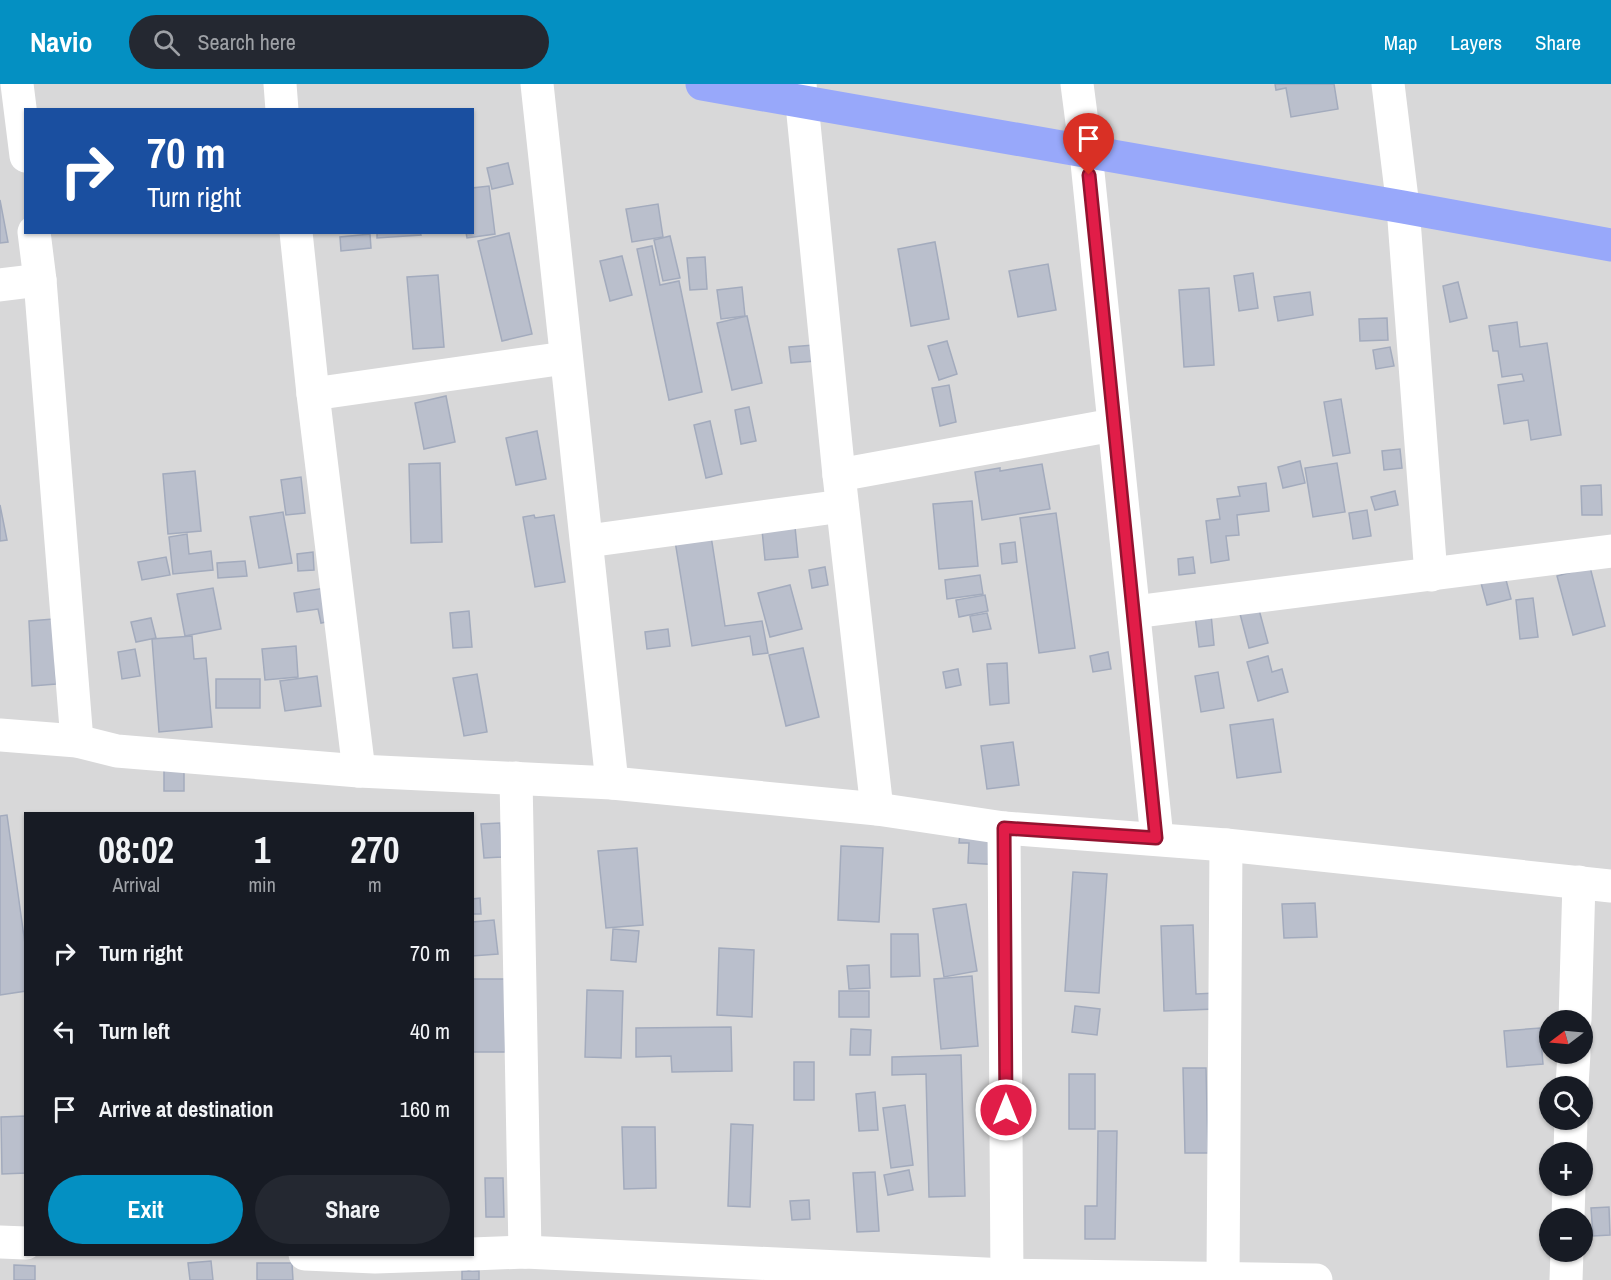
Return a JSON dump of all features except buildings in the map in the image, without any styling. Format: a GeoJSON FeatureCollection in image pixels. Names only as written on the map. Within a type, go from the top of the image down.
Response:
{"type":"FeatureCollection","features":[{"type":"Feature","properties":{"kind":"main road"},"geometry":{"type":"LineString","coordinates":[[702,84],[801,93],[1086,153],[1611,245]]}},
{"type":"Feature","properties":{"kind":"street"},"geometry":{"type":"LineString","coordinates":[[17,84],[24,140]]}},
{"type":"Feature","properties":{"kind":"street"},"geometry":{"type":"LineString","coordinates":[[280,84],[282,108]]}},
{"type":"Feature","properties":{"kind":"street"},"geometry":{"type":"LineString","coordinates":[[537,84],[565,358],[588,541],[612,783]]}},
{"type":"Feature","properties":{"kind":"street"},"geometry":{"type":"LineString","coordinates":[[1077,84],[1156,838]]}},
{"type":"Feature","properties":{"kind":"street"},"geometry":{"type":"LineString","coordinates":[[1388,84],[1403,207],[1431,575]]}},
{"type":"Feature","properties":{"kind":"street"},"geometry":{"type":"LineString","coordinates":[[801,93],[840,490],[877,809]]}},
{"type":"Feature","properties":{"kind":"street"},"geometry":{"type":"LineString","coordinates":[[34,234],[40,280],[77,741]]}},
{"type":"Feature","properties":{"kind":"street"},"geometry":{"type":"LineString","coordinates":[[296,234],[313,394],[359,771]]}},
{"type":"Feature","properties":{"kind":"street"},"geometry":{"type":"LineString","coordinates":[[0,285],[40,280]]}},
{"type":"Feature","properties":{"kind":"street"},"geometry":{"type":"LineString","coordinates":[[313,394],[565,358]]}},
{"type":"Feature","properties":{"kind":"street"},"geometry":{"type":"LineString","coordinates":[[588,541],[840,490],[1113,425]]}},
{"type":"Feature","properties":{"kind":"street"},"geometry":{"type":"LineString","coordinates":[[1134,612],[1611,551]]}},
{"type":"Feature","properties":{"kind":"street"},"geometry":{"type":"LineString","coordinates":[[0,735],[77,741],[117,751],[359,771],[612,783],[877,809],[1004,828],[1156,838],[1611,886]]}},
{"type":"Feature","properties":{"kind":"street"},"geometry":{"type":"LineString","coordinates":[[516,778],[525,1252]]}},
{"type":"Feature","properties":{"kind":"street"},"geometry":{"type":"LineString","coordinates":[[1004,828],[1006,1278]]}},
{"type":"Feature","properties":{"kind":"street"},"geometry":{"type":"LineString","coordinates":[[1223,1277],[1226,845]]}},
{"type":"Feature","properties":{"kind":"street"},"geometry":{"type":"LineString","coordinates":[[1575,1010],[1579,882]]}},
{"type":"Feature","properties":{"kind":"street"},"geometry":{"type":"LineString","coordinates":[[0,1242],[24,1243]]}},
{"type":"Feature","properties":{"kind":"street"},"geometry":{"type":"LineString","coordinates":[[474,1254],[525,1252],[1006,1278],[1223,1277],[1316,1280]]}},
{"type":"Feature","properties":{"kind":"street"},"geometry":{"type":"LineString","coordinates":[[315,1256],[375,1268],[453,1256]]}},
{"type":"Feature","properties":{"kind":"street"},"geometry":{"type":"LineString","coordinates":[[1566,1280],[1567,1262]]}},
{"type":"Feature","properties":{"kind":"shaded area"},"geometry":{"type":"Polygon","coordinates":[[[0,84],[1611,84],[1611,1280],[0,1280],[0,84]]]}},
{"type":"Feature","properties":{"kind":"route"},"geometry":{"type":"LineString","coordinates":[[1006,1110],[1004,828],[1156,838],[1089,175]]}}]}
